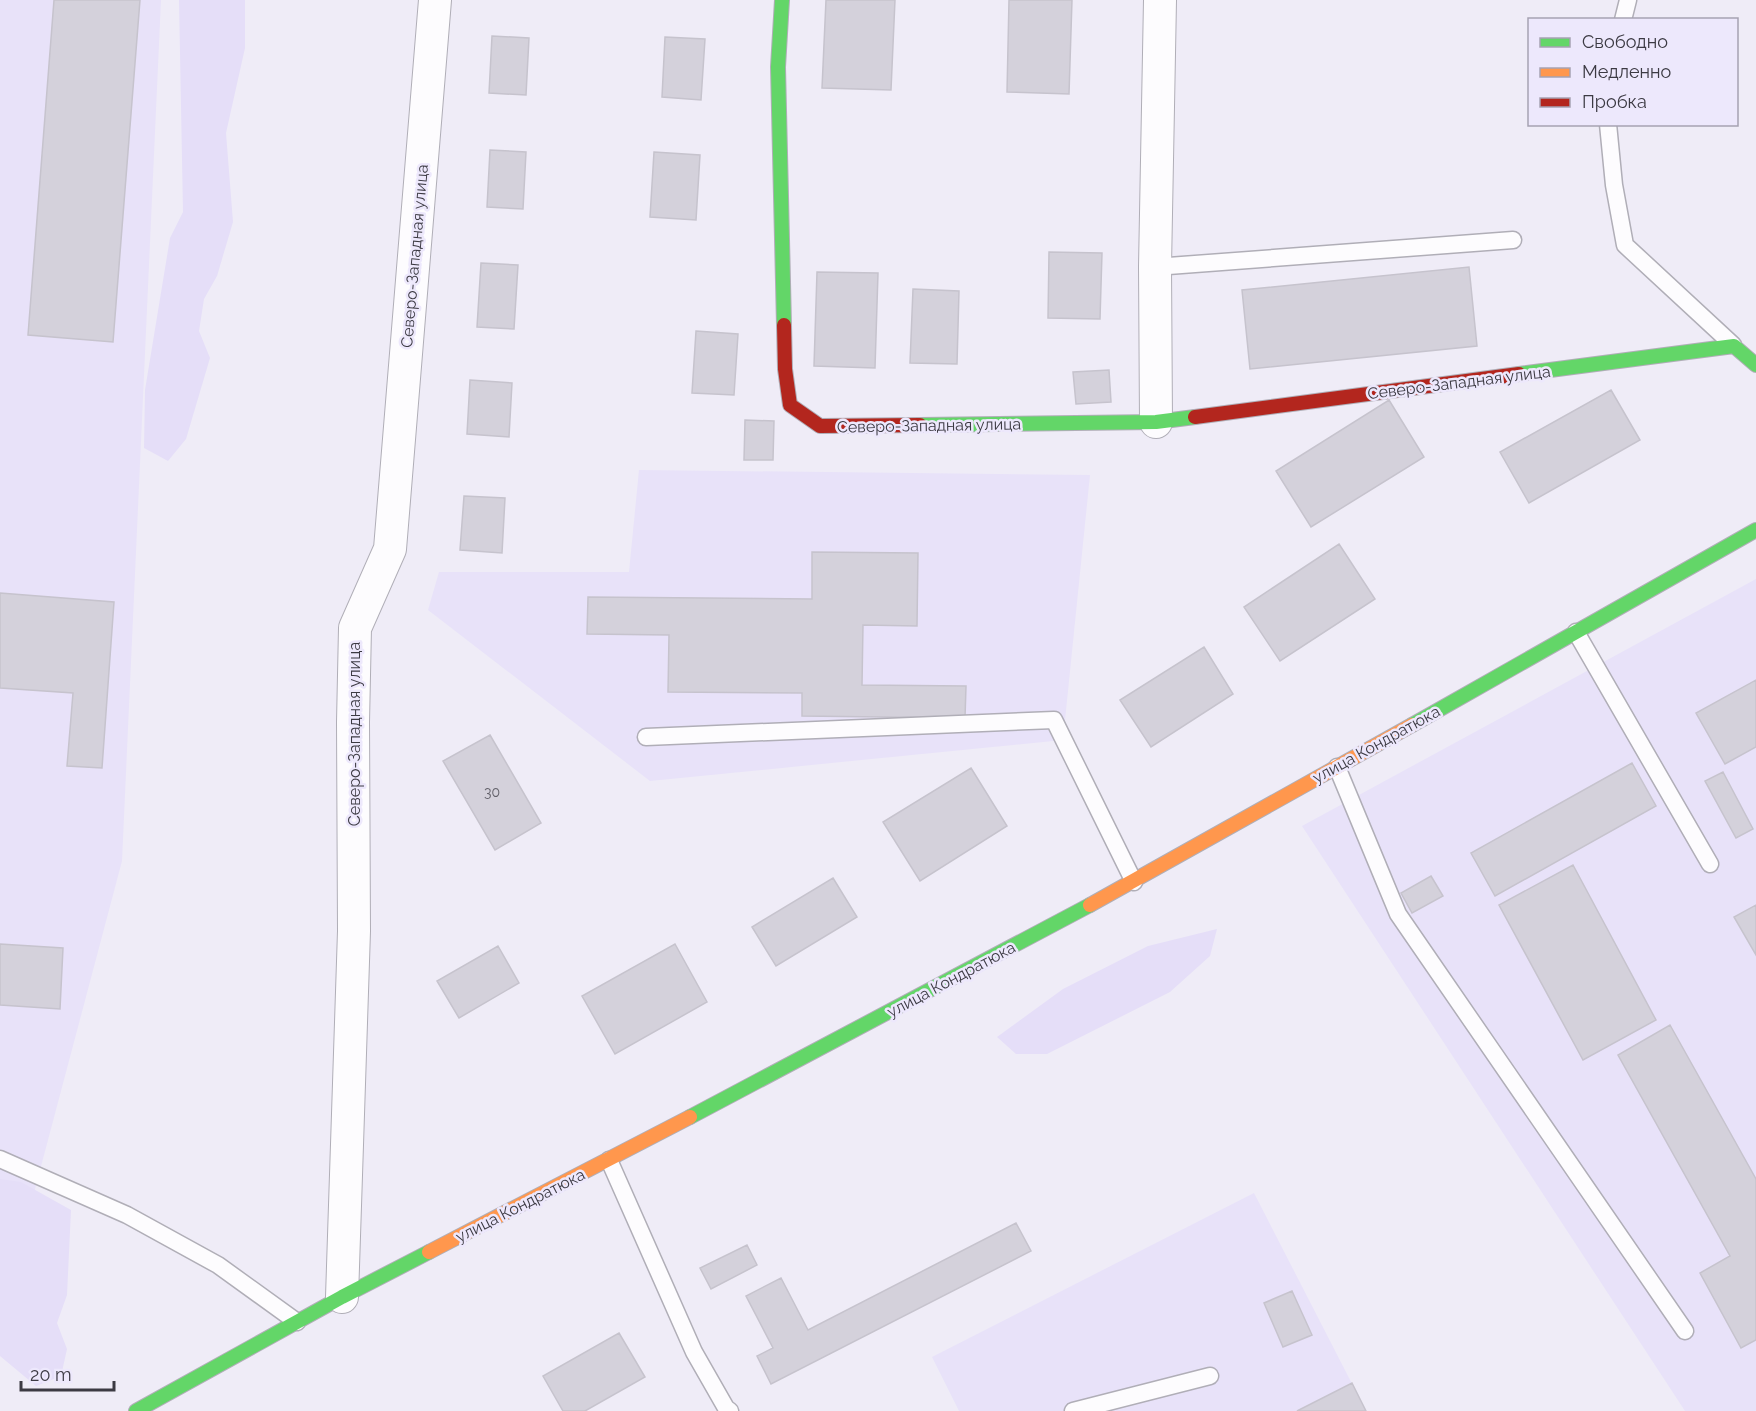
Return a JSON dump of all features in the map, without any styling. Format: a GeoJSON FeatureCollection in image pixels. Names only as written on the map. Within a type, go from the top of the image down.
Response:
{"type":"FeatureCollection","features":[{"type":"Feature","properties":{"kind":"main road","name":"Северо-Западная улица"},"geometry":{"type":"LineString","coordinates":[[782,0],[778,67],[785,369],[790,405],[820,426],[1156,422],[1734,346]]}},
{"type":"Feature","properties":{"kind":"main road"},"geometry":{"type":"LineString","coordinates":[[1734,346],[1756,365]]}},
{"type":"Feature","properties":{"kind":"main road","name":"улица Кондратюка"},"geometry":{"type":"LineString","coordinates":[[136,1411],[342,1297],[609,1160],[1134,882],[1756,530]]}},
{"type":"Feature","properties":{"kind":"street","name":"Северо-Западная улица"},"geometry":{"type":"LineString","coordinates":[[342,1297],[354,931],[355,628],[390,549],[435,0]]}},
{"type":"Feature","properties":{"kind":"street"},"geometry":{"type":"LineString","coordinates":[[1156,422],[1155,267],[1160,0]]}},
{"type":"Feature","properties":{"kind":"lane"},"geometry":{"type":"LineString","coordinates":[[1624,18],[1628,0]]}},
{"type":"Feature","properties":{"kind":"lane"},"geometry":{"type":"LineString","coordinates":[[1608,126],[1614,185],[1625,245],[1734,346]]}},
{"type":"Feature","properties":{"kind":"lane"},"geometry":{"type":"LineString","coordinates":[[1155,267],[1513,240]]}},
{"type":"Feature","properties":{"kind":"lane"},"geometry":{"type":"LineString","coordinates":[[1576,632],[1710,864]]}},
{"type":"Feature","properties":{"kind":"lane"},"geometry":{"type":"LineString","coordinates":[[646,737],[1054,720],[1134,882]]}},
{"type":"Feature","properties":{"kind":"lane"},"geometry":{"type":"LineString","coordinates":[[1336,767],[1398,914],[1685,1331]]}},
{"type":"Feature","properties":{"kind":"lane"},"geometry":{"type":"LineString","coordinates":[[0,1159],[127,1215],[218,1265],[297,1322]]}},
{"type":"Feature","properties":{"kind":"lane"},"geometry":{"type":"LineString","coordinates":[[609,1160],[694,1352],[726,1408],[730,1411]]}},
{"type":"Feature","properties":{"kind":"lane"},"geometry":{"type":"LineString","coordinates":[[1073,1411],[1210,1376]]}},
{"type":"Feature","properties":{"kind":"shaded area"},"geometry":{"type":"Polygon","coordinates":[[[0,0],[161,0],[122,861],[0,1321],[0,0]]]}},
{"type":"Feature","properties":{"kind":"shaded area"},"geometry":{"type":"Polygon","coordinates":[[[179,0],[245,0],[245,48],[226,133],[233,222],[217,276],[204,299],[199,331],[210,358],[186,439],[168,461],[144,448],[145,390],[170,238],[183,212],[179,0]]]}},
{"type":"Feature","properties":{"kind":"shaded area"},"geometry":{"type":"Polygon","coordinates":[[[639,470],[1090,475],[1063,740],[650,781],[428,610],[439,572],[629,572],[639,470]]]}},
{"type":"Feature","properties":{"kind":"shaded area"},"geometry":{"type":"Polygon","coordinates":[[[1756,579],[1756,1411],[1685,1411],[1302,826],[1756,579]]]}},
{"type":"Feature","properties":{"kind":"shaded area"},"geometry":{"type":"Polygon","coordinates":[[[1217,929],[1210,956],[1170,992],[1047,1054],[1016,1054],[997,1037],[1063,989],[1148,946],[1217,929]]]}},
{"type":"Feature","properties":{"kind":"shaded area"},"geometry":{"type":"Polygon","coordinates":[[[0,1179],[21,1182],[71,1210],[67,1295],[57,1323],[67,1349],[61,1376],[36,1386],[0,1356],[0,1179]]]}},
{"type":"Feature","properties":{"kind":"shaded area"},"geometry":{"type":"Polygon","coordinates":[[[1254,1193],[1366,1411],[959,1411],[932,1357],[1254,1193]]]}},
{"type":"Feature","properties":{"kind":"building"},"geometry":{"type":"Polygon","coordinates":[[[54,0],[140,0],[113,342],[28,335],[54,0]]]}},
{"type":"Feature","properties":{"kind":"building"},"geometry":{"type":"Polygon","coordinates":[[[826,0],[895,0],[891,90],[822,88],[826,0]]]}},
{"type":"Feature","properties":{"kind":"building"},"geometry":{"type":"Polygon","coordinates":[[[1009,0],[1072,0],[1069,94],[1007,92],[1009,0]]]}},
{"type":"Feature","properties":{"kind":"building"},"geometry":{"type":"Polygon","coordinates":[[[492,36],[529,38],[526,95],[489,93],[492,36]]]}},
{"type":"Feature","properties":{"kind":"building"},"geometry":{"type":"Polygon","coordinates":[[[665,37],[705,39],[701,100],[662,97],[665,37]]]}},
{"type":"Feature","properties":{"kind":"building"},"geometry":{"type":"Polygon","coordinates":[[[490,150],[526,152],[523,209],[487,207],[490,150]]]}},
{"type":"Feature","properties":{"kind":"building"},"geometry":{"type":"Polygon","coordinates":[[[654,152],[700,155],[696,220],[650,217],[654,152]]]}},
{"type":"Feature","properties":{"kind":"building"},"geometry":{"type":"Polygon","coordinates":[[[1049,252],[1102,253],[1100,319],[1048,318],[1049,252]]]}},
{"type":"Feature","properties":{"kind":"building"},"geometry":{"type":"Polygon","coordinates":[[[481,263],[518,265],[514,329],[477,327],[481,263]]]}},
{"type":"Feature","properties":{"kind":"building"},"geometry":{"type":"Polygon","coordinates":[[[1469,267],[1477,346],[1250,369],[1242,290],[1469,267]]]}},
{"type":"Feature","properties":{"kind":"building"},"geometry":{"type":"Polygon","coordinates":[[[817,272],[878,273],[875,368],[814,366],[817,272]]]}},
{"type":"Feature","properties":{"kind":"building"},"geometry":{"type":"Polygon","coordinates":[[[913,289],[959,291],[957,364],[910,363],[913,289]]]}},
{"type":"Feature","properties":{"kind":"building"},"geometry":{"type":"Polygon","coordinates":[[[696,331],[738,334],[734,395],[692,393],[696,331]]]}},
{"type":"Feature","properties":{"kind":"building"},"geometry":{"type":"Polygon","coordinates":[[[1109,370],[1111,402],[1076,404],[1073,372],[1109,370]]]}},
{"type":"Feature","properties":{"kind":"building"},"geometry":{"type":"Polygon","coordinates":[[[470,380],[512,383],[509,437],[467,434],[470,380]]]}},
{"type":"Feature","properties":{"kind":"building"},"geometry":{"type":"Polygon","coordinates":[[[1611,390],[1640,440],[1529,503],[1500,452],[1611,390]]]}},
{"type":"Feature","properties":{"kind":"building"},"geometry":{"type":"Polygon","coordinates":[[[1389,400],[1424,457],[1311,527],[1276,471],[1389,400]]]}},
{"type":"Feature","properties":{"kind":"building"},"geometry":{"type":"Polygon","coordinates":[[[745,420],[774,421],[773,460],[744,460],[745,420]]]}},
{"type":"Feature","properties":{"kind":"building"},"geometry":{"type":"Polygon","coordinates":[[[464,496],[505,498],[502,553],[460,550],[464,496]]]}},
{"type":"Feature","properties":{"kind":"building"},"geometry":{"type":"Polygon","coordinates":[[[1339,544],[1375,599],[1280,661],[1244,607],[1339,544]]]}},
{"type":"Feature","properties":{"kind":"building"},"geometry":{"type":"Polygon","coordinates":[[[812,552],[918,553],[917,626],[863,625],[862,685],[966,686],[965,718],[802,716],[802,693],[668,692],[669,635],[587,634],[588,597],[812,599],[812,552]]]}},
{"type":"Feature","properties":{"kind":"building"},"geometry":{"type":"Polygon","coordinates":[[[0,593],[114,602],[102,768],[67,766],[73,693],[0,688],[0,593]]]}},
{"type":"Feature","properties":{"kind":"building"},"geometry":{"type":"Polygon","coordinates":[[[1204,647],[1233,694],[1151,747],[1120,700],[1204,647]]]}},
{"type":"Feature","properties":{"kind":"building"},"geometry":{"type":"Polygon","coordinates":[[[1756,680],[1756,747],[1725,764],[1696,713],[1756,680]]]}},
{"type":"Feature","properties":{"kind":"building"},"geometry":{"type":"Polygon","coordinates":[[[490,735],[541,823],[495,850],[443,761],[490,735]]]}},
{"type":"Feature","properties":{"kind":"building"},"geometry":{"type":"Polygon","coordinates":[[[1632,763],[1656,806],[1495,896],[1471,853],[1632,763]]]}},
{"type":"Feature","properties":{"kind":"building"},"geometry":{"type":"Polygon","coordinates":[[[971,768],[1007,826],[920,881],[883,822],[971,768]]]}},
{"type":"Feature","properties":{"kind":"building"},"geometry":{"type":"Polygon","coordinates":[[[1723,772],[1753,829],[1736,838],[1705,781],[1723,772]]]}},
{"type":"Feature","properties":{"kind":"building"},"geometry":{"type":"Polygon","coordinates":[[[1573,865],[1656,1020],[1583,1060],[1499,905],[1573,865]]]}},
{"type":"Feature","properties":{"kind":"building"},"geometry":{"type":"Polygon","coordinates":[[[1431,876],[1443,896],[1412,913],[1401,893],[1431,876]]]}},
{"type":"Feature","properties":{"kind":"building"},"geometry":{"type":"Polygon","coordinates":[[[833,878],[857,917],[776,966],[752,927],[833,878]]]}},
{"type":"Feature","properties":{"kind":"building"},"geometry":{"type":"Polygon","coordinates":[[[1756,905],[1756,955],[1734,917],[1756,905]]]}},
{"type":"Feature","properties":{"kind":"building"},"geometry":{"type":"Polygon","coordinates":[[[0,944],[63,948],[60,1009],[0,1005],[0,944]]]}},
{"type":"Feature","properties":{"kind":"building"},"geometry":{"type":"Polygon","coordinates":[[[675,944],[707,1002],[615,1054],[582,996],[675,944]]]}},
{"type":"Feature","properties":{"kind":"building"},"geometry":{"type":"Polygon","coordinates":[[[498,946],[519,983],[459,1018],[437,981],[498,946]]]}},
{"type":"Feature","properties":{"kind":"building"},"geometry":{"type":"Polygon","coordinates":[[[1670,1025],[1756,1179],[1756,1340],[1741,1348],[1700,1273],[1730,1256],[1618,1055],[1670,1025]]]}},
{"type":"Feature","properties":{"kind":"building"},"geometry":{"type":"Polygon","coordinates":[[[1016,1223],[1031,1251],[771,1384],[757,1356],[773,1348],[746,1296],[781,1278],[808,1330],[1016,1223]]]}},
{"type":"Feature","properties":{"kind":"building"},"geometry":{"type":"Polygon","coordinates":[[[747,1245],[757,1265],[711,1289],[700,1268],[747,1245]]]}},
{"type":"Feature","properties":{"kind":"building"},"geometry":{"type":"Polygon","coordinates":[[[1292,1291],[1312,1335],[1283,1347],[1264,1303],[1292,1291]]]}},
{"type":"Feature","properties":{"kind":"building"},"geometry":{"type":"Polygon","coordinates":[[[619,1333],[645,1377],[585,1411],[563,1411],[543,1376],[619,1333]]]}},
{"type":"Feature","properties":{"kind":"building"},"geometry":{"type":"Polygon","coordinates":[[[1352,1383],[1366,1411],[1297,1411],[1352,1383]]]}},
{"type":"Feature","properties":{"kind":"traffic: fast"},"geometry":{"type":"LineString","coordinates":[[782,0],[778,67],[784,325]]}},
{"type":"Feature","properties":{"kind":"traffic: fast"},"geometry":{"type":"LineString","coordinates":[[1519,374],[1734,346],[1756,365]]}},
{"type":"Feature","properties":{"kind":"traffic: fast"},"geometry":{"type":"LineString","coordinates":[[920,425],[1156,422],[1195,417]]}},
{"type":"Feature","properties":{"kind":"traffic: fast"},"geometry":{"type":"LineString","coordinates":[[1412,725],[1756,530]]}},
{"type":"Feature","properties":{"kind":"traffic: fast"},"geometry":{"type":"LineString","coordinates":[[690,1117],[1090,905]]}},
{"type":"Feature","properties":{"kind":"traffic: fast"},"geometry":{"type":"LineString","coordinates":[[136,1411],[342,1297],[429,1252]]}},
{"type":"Feature","properties":{"kind":"traffic: slow"},"geometry":{"type":"LineString","coordinates":[[1090,905],[1412,725]]}},
{"type":"Feature","properties":{"kind":"traffic: slow"},"geometry":{"type":"LineString","coordinates":[[429,1252],[690,1117]]}},
{"type":"Feature","properties":{"kind":"traffic: jam"},"geometry":{"type":"LineString","coordinates":[[784,325],[785,369],[790,405],[820,426],[920,425]]}},
{"type":"Feature","properties":{"kind":"traffic: jam"},"geometry":{"type":"LineString","coordinates":[[1195,417],[1519,374]]}}]}
